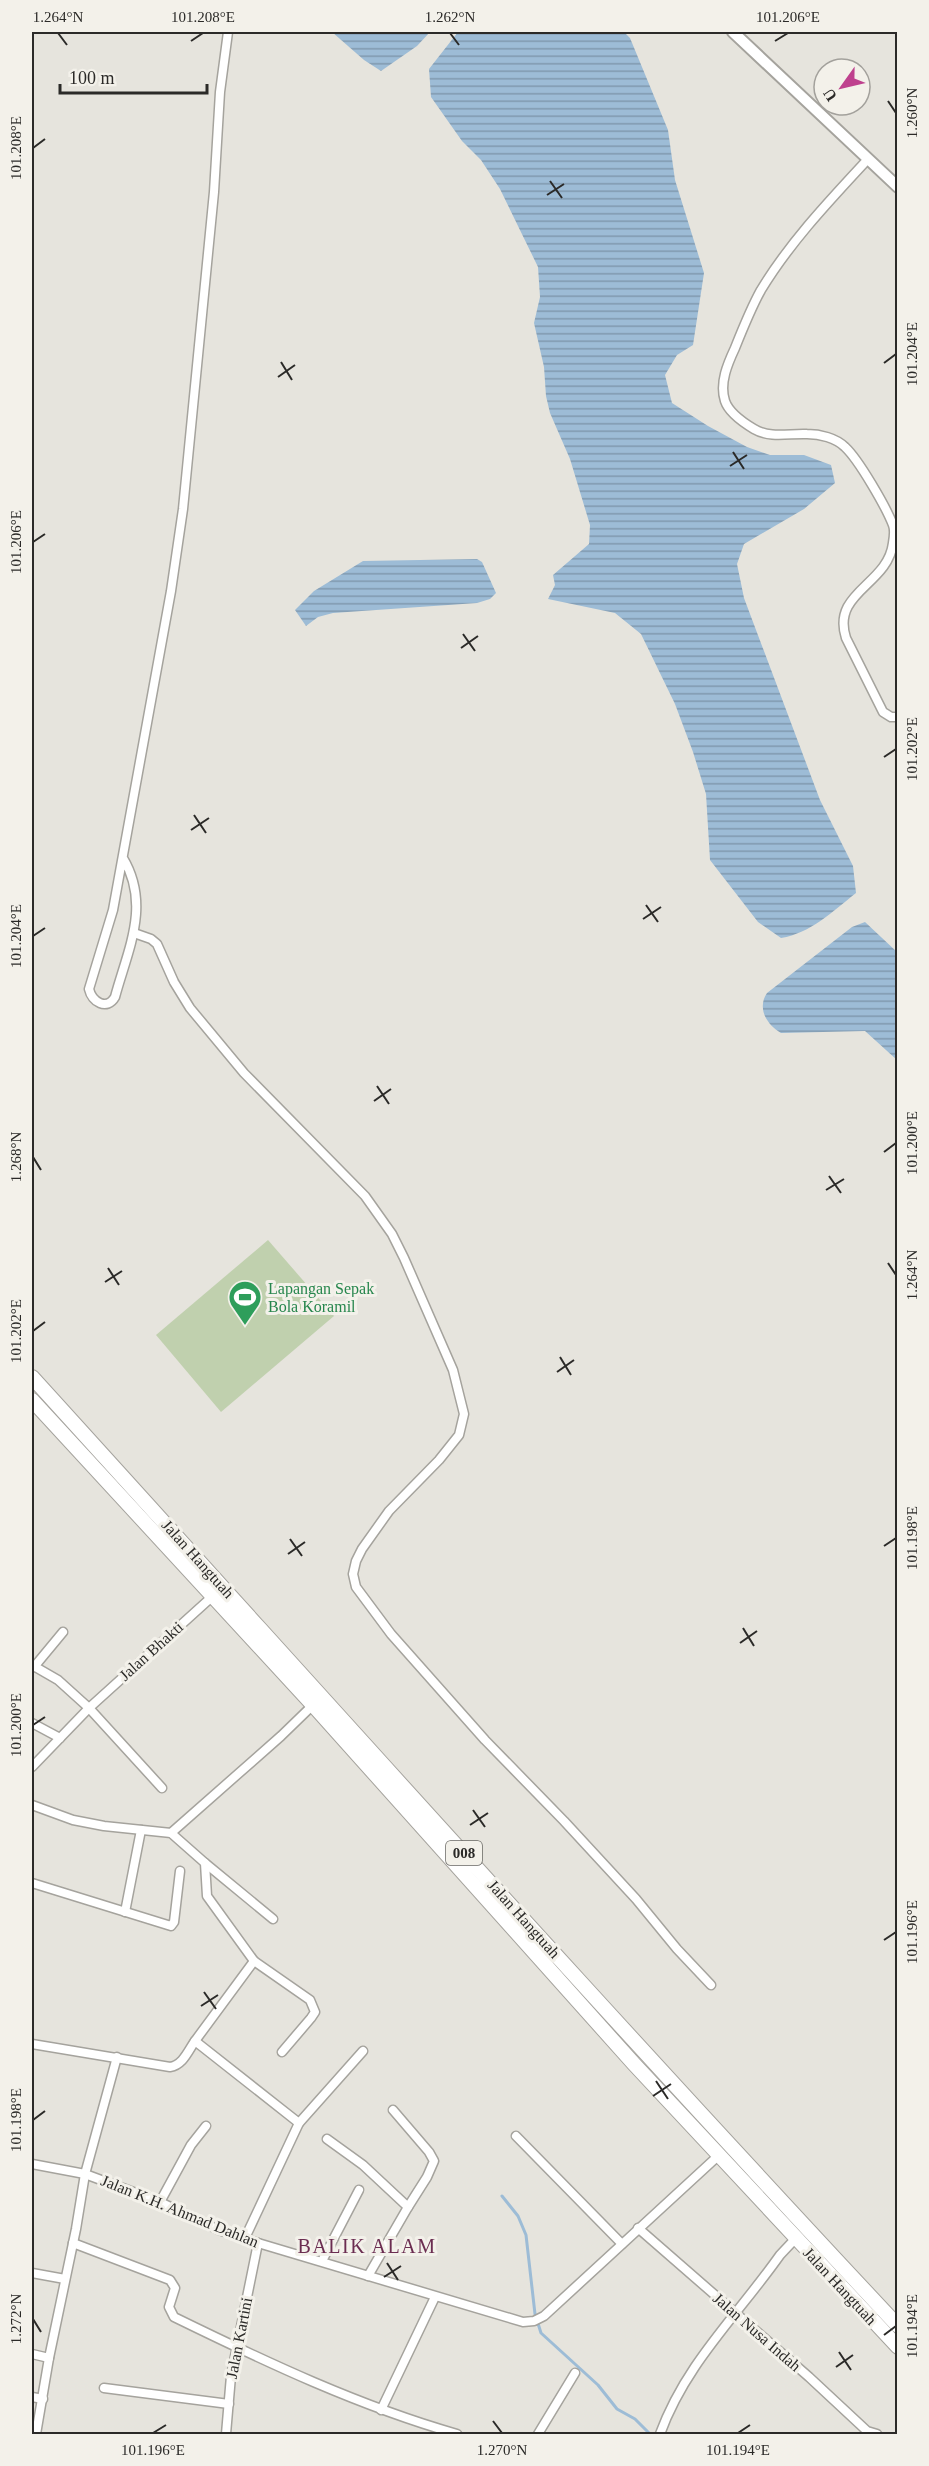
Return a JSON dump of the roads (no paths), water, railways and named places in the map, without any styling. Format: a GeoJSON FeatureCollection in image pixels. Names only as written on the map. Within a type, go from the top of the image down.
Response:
{"type":"FeatureCollection","features":[{"type":"Feature","properties":{"kind":"highway","name":"Jalan Hangtuah"},"geometry":{"type":"LineString","coordinates":[[32,1377],[668,2078],[897,2326]]}},
{"type":"Feature","properties":{"kind":"highway","name":"Jalan Hangtuah"},"geometry":{"type":"LineString","coordinates":[[32,1400],[313,1705],[718,2156],[897,2347]]}},
{"type":"Feature","properties":{"kind":"highway"},"geometry":{"type":"LineString","coordinates":[[130,1506],[140,1494]]}},
{"type":"Feature","properties":{"kind":"highway"},"geometry":{"type":"LineString","coordinates":[[657,2089],[668,2078]]}},
{"type":"Feature","properties":{"kind":"street"},"geometry":{"type":"LineString","coordinates":[[123,858],[131,871],[138,898],[134,933],[115,997],[112,1002],[99,1003],[90,994],[89,989],[113,910],[156,682],[181,524],[214,192],[220,93],[228,32]]}},
{"type":"Feature","properties":{"kind":"street"},"geometry":{"type":"LineString","coordinates":[[733,32],[897,187]]}},
{"type":"Feature","properties":{"kind":"street"},"geometry":{"type":"LineString","coordinates":[[868,159],[798,239],[762,290],[731,357],[724,384],[725,401],[737,417],[756,431],[784,436],[806,434],[827,436],[845,447],[879,497],[894,528],[893,545],[887,563],[851,600],[844,611],[842,627],[883,712],[891,717],[897,717]]}},
{"type":"Feature","properties":{"kind":"street"},"geometry":{"type":"LineString","coordinates":[[134,933],[151,939],[157,944],[174,982],[197,1016],[244,1073],[365,1196],[379,1215],[404,1258],[453,1370],[464,1414],[459,1435],[439,1460],[389,1511],[362,1549],[353,1574],[356,1587],[391,1634],[454,1705],[604,1864],[711,1985]]}},
{"type":"Feature","properties":{"kind":"street","name":"Jalan Bhakti"},"geometry":{"type":"LineString","coordinates":[[32,1767],[89,1708],[213,1595]]}},
{"type":"Feature","properties":{"kind":"street"},"geometry":{"type":"LineString","coordinates":[[63,1632],[33,1666],[58,1680],[89,1708],[162,1788]]}},
{"type":"Feature","properties":{"kind":"street"},"geometry":{"type":"LineString","coordinates":[[171,1833],[313,1705]]}},
{"type":"Feature","properties":{"kind":"street"},"geometry":{"type":"LineString","coordinates":[[32,1723],[60,1738]]}},
{"type":"Feature","properties":{"kind":"street"},"geometry":{"type":"LineString","coordinates":[[32,1805],[73,1820],[171,1833],[273,1919]]}},
{"type":"Feature","properties":{"kind":"street"},"geometry":{"type":"LineString","coordinates":[[125,1912],[141,1830]]}},
{"type":"Feature","properties":{"kind":"street"},"geometry":{"type":"LineString","coordinates":[[205,1863],[207,1896],[254,1961],[314,2005],[315,2012],[311,2018],[282,2052]]}},
{"type":"Feature","properties":{"kind":"street"},"geometry":{"type":"LineString","coordinates":[[32,1883],[169,1926],[173,1924],[180,1871]]}},
{"type":"Feature","properties":{"kind":"street"},"geometry":{"type":"LineString","coordinates":[[32,2044],[173,2067],[183,2061],[254,1961]]}},
{"type":"Feature","properties":{"kind":"street"},"geometry":{"type":"LineString","coordinates":[[195,2041],[299,2122]]}},
{"type":"Feature","properties":{"kind":"street"},"geometry":{"type":"LineString","coordinates":[[245,2238],[299,2122],[363,2051]]}},
{"type":"Feature","properties":{"kind":"street"},"geometry":{"type":"LineString","coordinates":[[36,2434],[85,2174],[117,2057]]}},
{"type":"Feature","properties":{"kind":"street"},"geometry":{"type":"LineString","coordinates":[[368,2276],[427,2177],[434,2161],[393,2110]]}},
{"type":"Feature","properties":{"kind":"street"},"geometry":{"type":"LineString","coordinates":[[160,2202],[191,2145],[206,2126]]}},
{"type":"Feature","properties":{"kind":"street"},"geometry":{"type":"LineString","coordinates":[[516,2136],[622,2244],[718,2156]]}},
{"type":"Feature","properties":{"kind":"street"},"geometry":{"type":"LineString","coordinates":[[327,2139],[363,2164],[408,2207]]}},
{"type":"Feature","properties":{"kind":"street","name":"Jalan K.H. Ahmad Dahlan"},"geometry":{"type":"LineString","coordinates":[[32,2164],[85,2174],[160,2202],[219,2230],[524,2322],[534,2321],[544,2316],[622,2244]]}},
{"type":"Feature","properties":{"kind":"street"},"geometry":{"type":"LineString","coordinates":[[322,2261],[359,2190]]}},
{"type":"Feature","properties":{"kind":"street","name":"Jalan Nusa Indah"},"geometry":{"type":"LineString","coordinates":[[638,2228],[736,2313],[867,2433],[877,2434]]}},
{"type":"Feature","properties":{"kind":"street"},"geometry":{"type":"LineString","coordinates":[[660,2434],[670,2405],[688,2374],[780,2255],[796,2238]]}},
{"type":"Feature","properties":{"kind":"street"},"geometry":{"type":"LineString","coordinates":[[73,2243],[170,2280],[175,2288],[169,2307],[174,2317],[237,2348],[381,2410],[457,2434]]}},
{"type":"Feature","properties":{"kind":"street","name":"Jalan Kartini"},"geometry":{"type":"LineString","coordinates":[[226,2434],[237,2348],[258,2243]]}},
{"type":"Feature","properties":{"kind":"street"},"geometry":{"type":"LineString","coordinates":[[32,2273],[64,2279]]}},
{"type":"Feature","properties":{"kind":"street"},"geometry":{"type":"LineString","coordinates":[[381,2410],[435,2297]]}},
{"type":"Feature","properties":{"kind":"street"},"geometry":{"type":"LineString","coordinates":[[32,2354],[49,2358]]}},
{"type":"Feature","properties":{"kind":"street"},"geometry":{"type":"LineString","coordinates":[[538,2434],[575,2373]]}},
{"type":"Feature","properties":{"kind":"street"},"geometry":{"type":"LineString","coordinates":[[104,2388],[229,2404]]}},
{"type":"Feature","properties":{"kind":"street"},"geometry":{"type":"LineString","coordinates":[[32,2397],[43,2399]]}},
{"type":"Feature","properties":{"kind":"water"},"geometry":{"type":"Polygon","coordinates":[[[332,32],[430,32],[417,46],[381,71],[364,60],[332,32]]]}},
{"type":"Feature","properties":{"kind":"water"},"geometry":{"type":"Polygon","coordinates":[[[458,32],[624,32],[630,38],[668,130],[675,180],[704,273],[693,345],[677,355],[665,375],[672,403],[747,447],[770,455],[804,455],[831,465],[835,483],[804,509],[744,544],[737,564],[744,598],[820,800],[853,866],[856,893],[821,921],[802,932],[781,938],[758,922],[710,860],[706,794],[675,704],[641,634],[615,613],[548,599],[555,585],[553,575],[589,544],[590,525],[570,459],[550,413],[546,396],[544,367],[534,323],[540,297],[538,267],[500,189],[481,160],[462,141],[431,97],[429,69],[458,32]]]}},
{"type":"Feature","properties":{"kind":"water"},"geometry":{"type":"Polygon","coordinates":[[[477,559],[482,562],[496,593],[490,599],[477,603],[333,613],[318,617],[306,626],[295,610],[314,591],[363,561],[477,559]]]}},
{"type":"Feature","properties":{"kind":"water"},"geometry":{"type":"Polygon","coordinates":[[[865,922],[897,952],[897,1060],[865,1031],[781,1033],[767,1020],[763,1010],[767,993],[852,927],[865,922]]]}},
{"type":"Feature","properties":{"kind":"waterway"},"geometry":{"type":"LineString","coordinates":[[502,2196],[518,2216],[526,2235],[535,2314],[541,2333],[598,2385],[617,2409],[635,2419],[650,2434]]}},
{"type":"Feature","properties":{"kind":"place","name":"Lapangan Sepak Bola Koramil"},"geometry":{"type":"Point","coordinates":[245,1326]}},
{"type":"Feature","properties":{"kind":"district","name":"BALIK ALAM"},"geometry":{"type":"Point","coordinates":[367,2246]}}]}
